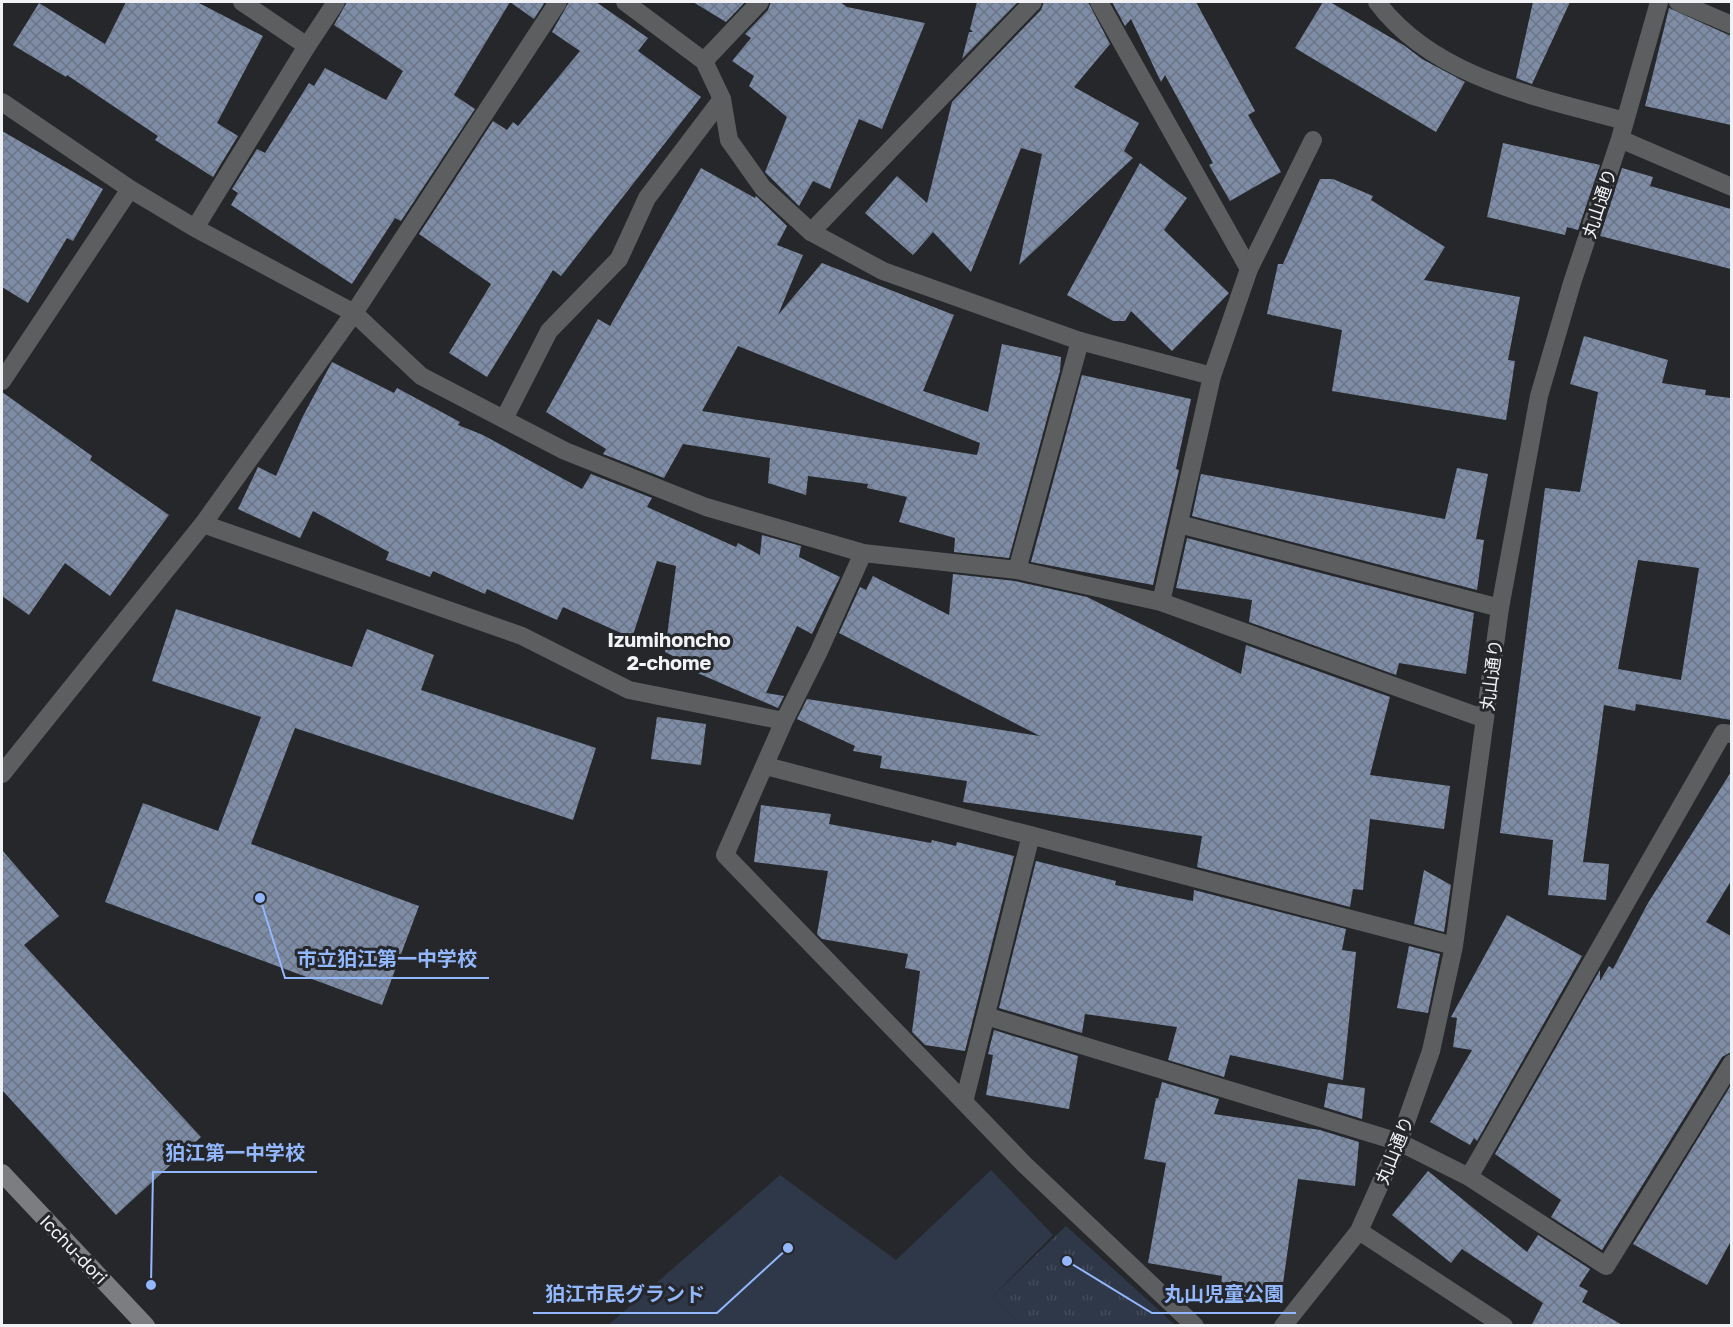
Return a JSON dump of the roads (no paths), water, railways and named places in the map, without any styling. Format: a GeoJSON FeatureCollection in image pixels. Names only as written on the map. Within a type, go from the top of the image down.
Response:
{"type":"FeatureCollection","features":[{"type":"Feature","properties":{"kind":"street"},"geometry":{"type":"LineString","coordinates":[[242,2],[307,46]]}},
{"type":"Feature","properties":{"kind":"street"},"geometry":{"type":"LineString","coordinates":[[195,228],[336,2]]}},
{"type":"Feature","properties":{"kind":"street"},"geometry":{"type":"LineString","coordinates":[[2,774],[203,524],[354,313],[558,2]]}},
{"type":"Feature","properties":{"kind":"street"},"geometry":{"type":"LineString","coordinates":[[625,2],[704,61],[722,99],[729,140],[763,188],[811,232],[884,271],[1080,340],[1212,376]]}},
{"type":"Feature","properties":{"kind":"street"},"geometry":{"type":"LineString","coordinates":[[704,61],[760,2]]}},
{"type":"Feature","properties":{"kind":"street"},"geometry":{"type":"LineString","coordinates":[[811,232],[1033,2]]}},
{"type":"Feature","properties":{"kind":"street"},"geometry":{"type":"LineString","coordinates":[[1099,2],[1249,269]]}},
{"type":"Feature","properties":{"kind":"street"},"geometry":{"type":"LineString","coordinates":[[1377,2],[1388,16],[1434,55],[1512,90],[1625,121]]}},
{"type":"Feature","properties":{"kind":"street","name":"丸山通り"},"geometry":{"type":"LineString","coordinates":[[1283,1326],[1359,1231],[1399,1142],[1431,1051],[1454,946],[1500,608],[1539,396],[1572,283],[1620,139],[1659,2]]}},
{"type":"Feature","properties":{"kind":"street"},"geometry":{"type":"LineString","coordinates":[[1678,2],[1731,25]]}},
{"type":"Feature","properties":{"kind":"street"},"geometry":{"type":"LineString","coordinates":[[504,418],[549,331],[619,259],[647,198],[722,99]]}},
{"type":"Feature","properties":{"kind":"street"},"geometry":{"type":"LineString","coordinates":[[2,102],[130,189],[195,228],[354,313],[421,376],[565,451],[706,507],[863,553],[1017,570],[1161,602],[1485,719]]}},
{"type":"Feature","properties":{"kind":"street"},"geometry":{"type":"LineString","coordinates":[[1620,139],[1731,187]]}},
{"type":"Feature","properties":{"kind":"street"},"geometry":{"type":"LineString","coordinates":[[1161,602],[1212,376],[1249,269],[1313,140]]}},
{"type":"Feature","properties":{"kind":"street"},"geometry":{"type":"LineString","coordinates":[[2,381],[130,189]]}},
{"type":"Feature","properties":{"kind":"street"},"geometry":{"type":"LineString","coordinates":[[1017,570],[1080,340]]}},
{"type":"Feature","properties":{"kind":"street"},"geometry":{"type":"LineString","coordinates":[[203,524],[522,636],[629,690],[784,721]]}},
{"type":"Feature","properties":{"kind":"street"},"geometry":{"type":"LineString","coordinates":[[1179,524],[1500,608]]}},
{"type":"Feature","properties":{"kind":"street"},"geometry":{"type":"LineString","coordinates":[[863,553],[819,651],[784,721],[725,855],[1025,1165],[1195,1326]]}},
{"type":"Feature","properties":{"kind":"street"},"geometry":{"type":"LineString","coordinates":[[1469,1177],[1723,733],[1731,734]]}},
{"type":"Feature","properties":{"kind":"street"},"geometry":{"type":"LineString","coordinates":[[766,766],[1454,946]]}},
{"type":"Feature","properties":{"kind":"street"},"geometry":{"type":"LineString","coordinates":[[964,1102],[1031,835]]}},
{"type":"Feature","properties":{"kind":"street"},"geometry":{"type":"LineString","coordinates":[[986,1016],[1399,1142],[1469,1177],[1606,1266],[1731,1063]]}},
{"type":"Feature","properties":{"kind":"street","name":"Icchu-dori"},"geometry":{"type":"LineString","coordinates":[[2,1173],[146,1326]]}},
{"type":"Feature","properties":{"kind":"street"},"geometry":{"type":"LineString","coordinates":[[1359,1231],[1503,1326]]}},
{"type":"Feature","properties":{"kind":"place","name":"市立狛江第一中学校"},"geometry":{"type":"Point","coordinates":[260,898]}},
{"type":"Feature","properties":{"kind":"place","name":"狛江市民グランド"},"geometry":{"type":"Point","coordinates":[788,1248]}},
{"type":"Feature","properties":{"kind":"place","name":"丸山児童公園"},"geometry":{"type":"Point","coordinates":[1067,1261]}},
{"type":"Feature","properties":{"kind":"place","name":"狛江第一中学校"},"geometry":{"type":"Point","coordinates":[151,1285]}},
{"type":"Feature","properties":{"kind":"district","name":"Izumihoncho 2-chome"},"geometry":{"type":"Point","coordinates":[669,650]}}]}
